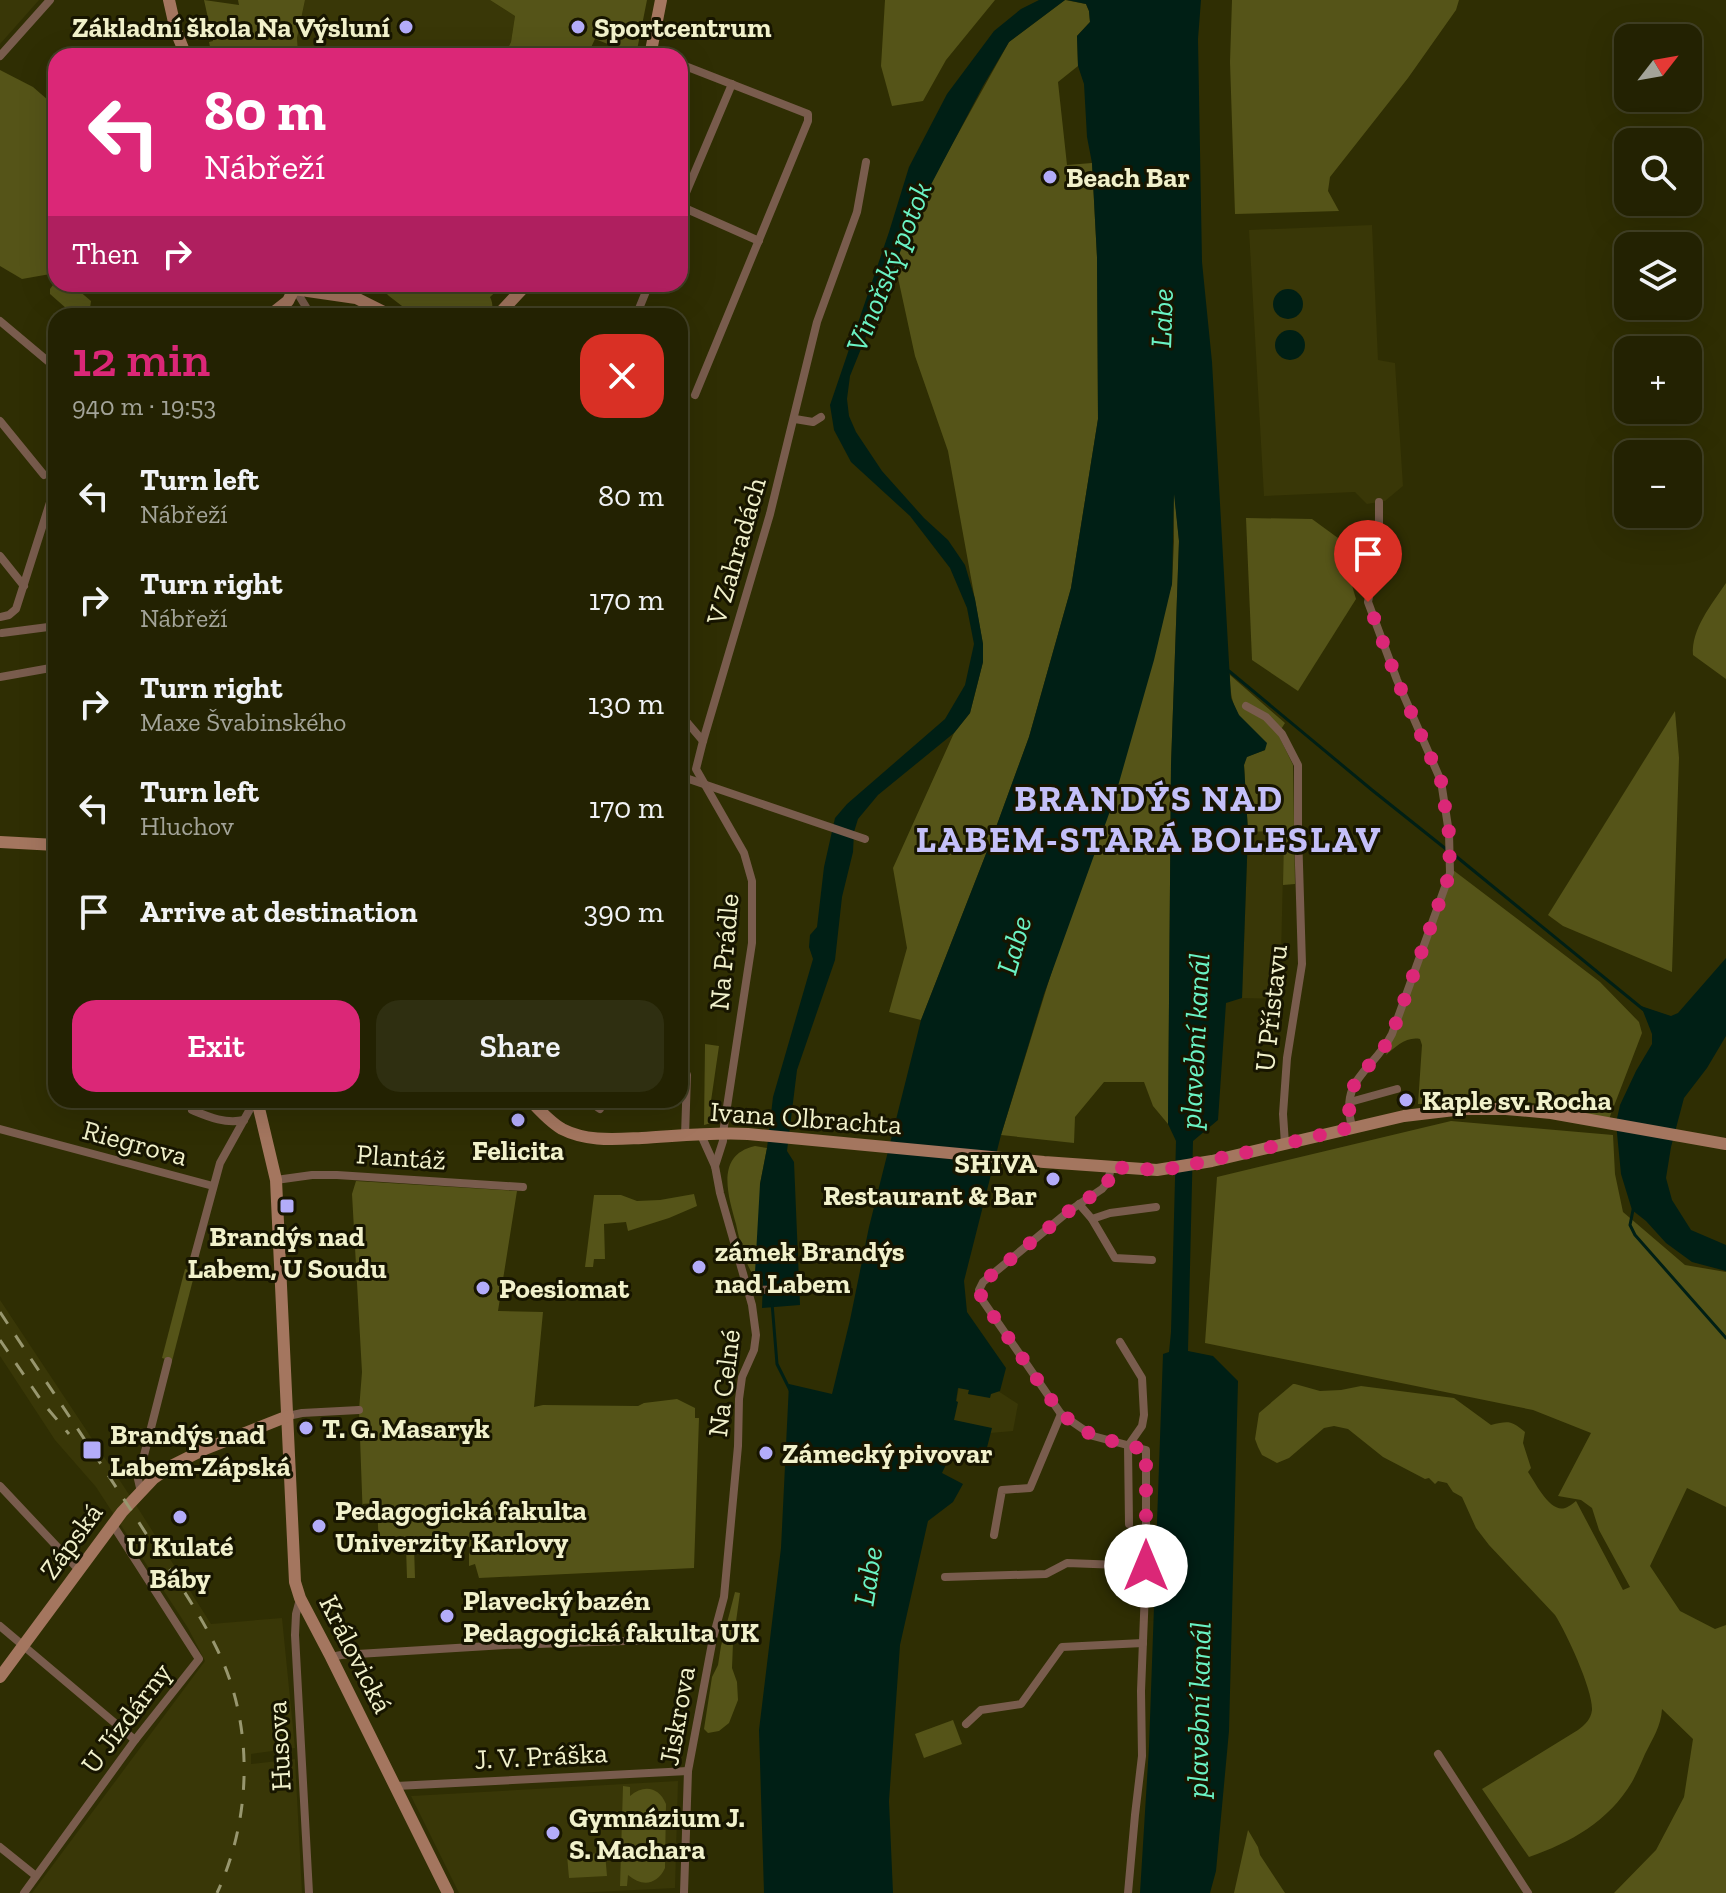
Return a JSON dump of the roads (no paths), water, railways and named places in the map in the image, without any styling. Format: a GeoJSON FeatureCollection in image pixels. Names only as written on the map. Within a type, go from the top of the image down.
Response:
{"type":"FeatureCollection","features":[{"type":"Feature","properties":{"kind":"main road"},"geometry":{"type":"LineString","coordinates":[[655,48],[661,0]]}},
{"type":"Feature","properties":{"kind":"main road"},"geometry":{"type":"LineString","coordinates":[[168,1],[183,48]]}},
{"type":"Feature","properties":{"kind":"main road"},"geometry":{"type":"LineString","coordinates":[[279,308],[288,301],[292,292]]}},
{"type":"Feature","properties":{"kind":"main road"},"geometry":{"type":"LineString","coordinates":[[325,292],[356,298],[376,308]]}},
{"type":"Feature","properties":{"kind":"main road"},"geometry":{"type":"LineString","coordinates":[[504,308],[520,292]]}},
{"type":"Feature","properties":{"kind":"main road"},"geometry":{"type":"LineString","coordinates":[[0,842],[48,845]]}},
{"type":"Feature","properties":{"kind":"main road","name":"Královická"},"geometry":{"type":"LineString","coordinates":[[258,1108],[276,1180],[295,1582],[300,1598],[448,1893]]}},
{"type":"Feature","properties":{"kind":"main road","name":"Ivana Olbrachta"},"geometry":{"type":"LineString","coordinates":[[538,1108],[555,1124],[578,1135],[604,1139],[760,1134],[1044,1162],[1165,1169],[1404,1116],[1463,1109],[1544,1112],[1722,1143]]}},
{"type":"Feature","properties":{"kind":"main road","name":"Zápská"},"geometry":{"type":"LineString","coordinates":[[0,1677],[113,1525],[154,1478],[171,1466],[219,1443],[288,1416]]}},
{"type":"Feature","properties":{"kind":"street"},"geometry":{"type":"LineString","coordinates":[[0,56],[50,0]]}},
{"type":"Feature","properties":{"kind":"street"},"geometry":{"type":"LineString","coordinates":[[688,67],[808,114],[808,121],[695,395]]}},
{"type":"Feature","properties":{"kind":"street"},"geometry":{"type":"LineString","coordinates":[[688,188],[732,84]]}},
{"type":"Feature","properties":{"kind":"street","name":"V Zahradách"},"geometry":{"type":"LineString","coordinates":[[704,786],[696,769],[703,741],[766,528],[817,322],[857,212],[866,162]]}},
{"type":"Feature","properties":{"kind":"street"},"geometry":{"type":"LineString","coordinates":[[688,210],[759,241]]}},
{"type":"Feature","properties":{"kind":"street"},"geometry":{"type":"LineString","coordinates":[[0,321],[48,361]]}},
{"type":"Feature","properties":{"kind":"street"},"geometry":{"type":"LineString","coordinates":[[795,419],[813,422],[821,417]]}},
{"type":"Feature","properties":{"kind":"street"},"geometry":{"type":"LineString","coordinates":[[0,421],[44,475]]}},
{"type":"Feature","properties":{"kind":"street"},"geometry":{"type":"LineString","coordinates":[[1352,1127],[1349,1115],[1351,1089],[1392,1034],[1450,873],[1449,837],[1441,781],[1397,680],[1368,602],[1379,542],[1379,502]]}},
{"type":"Feature","properties":{"kind":"street"},"geometry":{"type":"LineString","coordinates":[[0,617],[16,609],[48,509]]}},
{"type":"Feature","properties":{"kind":"street"},"geometry":{"type":"LineString","coordinates":[[0,556],[24,586]]}},
{"type":"Feature","properties":{"kind":"street"},"geometry":{"type":"LineString","coordinates":[[2,633],[48,627]]}},
{"type":"Feature","properties":{"kind":"street"},"geometry":{"type":"LineString","coordinates":[[0,677],[48,668]]}},
{"type":"Feature","properties":{"kind":"street","name":"U Přístavu"},"geometry":{"type":"LineString","coordinates":[[1246,706],[1266,717],[1282,734],[1298,765],[1302,964],[1287,1058],[1283,1114],[1285,1144]]}},
{"type":"Feature","properties":{"kind":"street"},"geometry":{"type":"LineString","coordinates":[[688,723],[703,741]]}},
{"type":"Feature","properties":{"kind":"street"},"geometry":{"type":"LineString","coordinates":[[688,779],[865,839]]}},
{"type":"Feature","properties":{"kind":"street","name":"Na Prádle"},"geometry":{"type":"LineString","coordinates":[[704,786],[744,853],[752,881],[752,943],[723,1141],[715,1166]]}},
{"type":"Feature","properties":{"kind":"street"},"geometry":{"type":"LineString","coordinates":[[1350,1102],[1397,1089]]}},
{"type":"Feature","properties":{"kind":"street"},"geometry":{"type":"LineString","coordinates":[[192,1266],[220,1163],[251,1108]]}},
{"type":"Feature","properties":{"kind":"street"},"geometry":{"type":"LineString","coordinates":[[685,1136],[686,1108]]}},
{"type":"Feature","properties":{"kind":"street"},"geometry":{"type":"LineString","coordinates":[[192,1110],[233,1123],[244,1120]]}},
{"type":"Feature","properties":{"kind":"street","name":"Riegrova"},"geometry":{"type":"LineString","coordinates":[[0,1129],[213,1186]]}},
{"type":"Feature","properties":{"kind":"street","name":"Na Celné"},"geometry":{"type":"LineString","coordinates":[[701,1135],[715,1166],[752,1305],[756,1335],[754,1350],[740,1387],[734,1501]]}},
{"type":"Feature","properties":{"kind":"street"},"geometry":{"type":"LineString","coordinates":[[1111,1167],[1106,1185],[983,1282],[979,1290],[983,1301],[1061,1414],[1093,1436],[1146,1450],[1142,1756],[1128,1893]]}},
{"type":"Feature","properties":{"kind":"street","name":"Plantáž"},"geometry":{"type":"LineString","coordinates":[[276,1180],[312,1175],[351,1175],[523,1187]]}},
{"type":"Feature","properties":{"kind":"street"},"geometry":{"type":"LineString","coordinates":[[1079,1204],[1092,1219],[1115,1258],[1152,1260]]}},
{"type":"Feature","properties":{"kind":"street"},"geometry":{"type":"LineString","coordinates":[[1092,1219],[1110,1213],[1156,1207]]}},
{"type":"Feature","properties":{"kind":"street"},"geometry":{"type":"LineString","coordinates":[[747,1290],[843,1288]]}},
{"type":"Feature","properties":{"kind":"street"},"geometry":{"type":"LineString","coordinates":[[1120,1342],[1142,1378],[1144,1415],[1142,1426],[1128,1446],[1129,1524]]}},
{"type":"Feature","properties":{"kind":"street"},"geometry":{"type":"LineString","coordinates":[[141,1492],[138,1479],[168,1361]]}},
{"type":"Feature","properties":{"kind":"street"},"geometry":{"type":"LineString","coordinates":[[288,1416],[359,1410]]}},
{"type":"Feature","properties":{"kind":"street"},"geometry":{"type":"LineString","coordinates":[[994,1535],[1002,1490],[1030,1488],[1061,1414]]}},
{"type":"Feature","properties":{"kind":"street"},"geometry":{"type":"LineString","coordinates":[[0,1486],[79,1570]]}},
{"type":"Feature","properties":{"kind":"street","name":"Jiskrova"},"geometry":{"type":"LineString","coordinates":[[684,1893],[688,1771],[713,1638],[724,1597],[734,1501]]}},
{"type":"Feature","properties":{"kind":"street","name":"U Jízdárny"},"geometry":{"type":"LineString","coordinates":[[24,1893],[135,1740],[199,1659],[113,1525]]}},
{"type":"Feature","properties":{"kind":"street"},"geometry":{"type":"LineString","coordinates":[[945,1577],[1046,1574],[1067,1563],[1146,1566]]}},
{"type":"Feature","properties":{"kind":"street","name":"Husova"},"geometry":{"type":"LineString","coordinates":[[300,1598],[295,1635],[309,1893]]}},
{"type":"Feature","properties":{"kind":"street"},"geometry":{"type":"LineString","coordinates":[[0,1626],[135,1740]]}},
{"type":"Feature","properties":{"kind":"street"},"geometry":{"type":"LineString","coordinates":[[331,1657],[492,1646],[713,1638]]}},
{"type":"Feature","properties":{"kind":"street"},"geometry":{"type":"LineString","coordinates":[[966,1724],[981,1710],[1021,1704],[1062,1647],[1143,1643]]}},
{"type":"Feature","properties":{"kind":"street"},"geometry":{"type":"LineString","coordinates":[[1438,1754],[1528,1893]]}},
{"type":"Feature","properties":{"kind":"street","name":"J. V. Práška"},"geometry":{"type":"LineString","coordinates":[[396,1786],[688,1771]]}},
{"type":"Feature","properties":{"kind":"street"},"geometry":{"type":"LineString","coordinates":[[0,1847],[36,1876]]}},
{"type":"Feature","properties":{"kind":"water","name":"Vinořský potok"},"geometry":{"type":"Polygon","coordinates":[[[1039,0],[1065,0],[1009,42],[983,86],[915,215],[850,376],[847,399],[849,416],[856,432],[882,471],[948,540],[965,565],[975,599],[983,662],[970,713],[954,733],[878,795],[858,819],[842,897],[835,960],[797,1070],[787,1151],[794,1162],[800,1305],[762,1308],[763,1280],[755,1272],[760,1184],[773,1097],[813,959],[809,947],[810,935],[817,927],[824,867],[835,818],[945,719],[965,685],[974,644],[967,608],[950,568],[910,516],[851,462],[834,430],[830,405],[909,167],[947,94],[994,31],[1021,9],[1039,0]]]}},
{"type":"Feature","properties":{"kind":"water"},"geometry":{"type":"Polygon","coordinates":[[[1067,0],[1201,0],[1198,39],[1202,262],[1212,362],[1231,698],[1239,715],[1267,743],[1265,750],[1247,757],[1244,765],[1248,832],[1242,998],[1226,1003],[1218,1120],[1193,1141],[1188,1351],[1213,1356],[1238,1381],[1229,1731],[1216,1871],[1210,1893],[1140,1893],[1149,1747],[1163,1354],[1169,1352],[1171,1332],[1176,1141],[1168,1124],[1171,765],[1179,541],[1174,494],[1172,584],[1154,660],[1114,800],[1044,994],[1001,1135],[964,1281],[967,1312],[1006,1368],[1000,1391],[991,1394],[990,1398],[968,1394],[969,1390],[958,1388],[954,1420],[992,1428],[983,1463],[974,1461],[972,1464],[951,1454],[942,1473],[963,1484],[953,1502],[928,1521],[900,1645],[889,1801],[893,1893],[764,1893],[759,1730],[781,1548],[789,1384],[832,1394],[869,1227],[921,1020],[1029,737],[1071,588],[1098,419],[1097,257],[1092,163],[1084,84],[1078,66],[1077,36],[1090,22],[1089,11],[1086,4],[1067,0]]]}},
{"type":"Feature","properties":{"kind":"water"},"geometry":{"type":"Polygon","coordinates":[[[1288,289],[1294,290],[1302,298],[1302,310],[1294,318],[1288,319],[1282,318],[1274,310],[1273,304],[1274,298],[1282,290],[1288,289]]]}},
{"type":"Feature","properties":{"kind":"water"},"geometry":{"type":"Polygon","coordinates":[[[1290,330],[1296,331],[1304,339],[1304,351],[1296,359],[1290,360],[1284,359],[1276,351],[1275,345],[1276,339],[1284,331],[1290,330]]]}},
{"type":"Feature","properties":{"kind":"water"},"geometry":{"type":"Polygon","coordinates":[[[1726,958],[1726,1036],[1684,1098],[1666,1178],[1672,1200],[1691,1230],[1726,1245],[1726,1271],[1692,1262],[1666,1243],[1632,1210],[1621,1174],[1616,1123],[1620,1105],[1652,1044],[1652,1034],[1641,1006],[1671,1016],[1678,1013],[1726,958]]]}},
{"type":"Feature","properties":{"kind":"waterway"},"geometry":{"type":"LineString","coordinates":[[1229,671],[1446,849]]}},
{"type":"Feature","properties":{"kind":"waterway"},"geometry":{"type":"LineString","coordinates":[[1452,853],[1644,1010]]}},
{"type":"Feature","properties":{"kind":"waterway"},"geometry":{"type":"LineString","coordinates":[[1633,1210],[1630,1225],[1635,1235],[1726,1338]]}},
{"type":"Feature","properties":{"kind":"waterway"},"geometry":{"type":"LineString","coordinates":[[772,1303],[777,1364],[791,1392]]}},
{"type":"Feature","properties":{"kind":"railway"},"geometry":{"type":"LineString","coordinates":[[0,1312],[190,1601],[230,1680],[243,1740],[244,1772],[237,1834],[217,1893]]}},
{"type":"Feature","properties":{"kind":"railway"},"geometry":{"type":"LineString","coordinates":[[0,1340],[43,1403],[69,1434]]}},
{"type":"Feature","properties":{"kind":"place","name":"Základní škola Na Výsluní"},"geometry":{"type":"Point","coordinates":[406,27]}},
{"type":"Feature","properties":{"kind":"place","name":"Sportcentrum"},"geometry":{"type":"Point","coordinates":[578,27]}},
{"type":"Feature","properties":{"kind":"place","name":"Beach Bar"},"geometry":{"type":"Point","coordinates":[1050,177]}},
{"type":"Feature","properties":{"kind":"place","name":"Kaple sv. Rocha"},"geometry":{"type":"Point","coordinates":[1406,1100]}},
{"type":"Feature","properties":{"kind":"place","name":"Felicita"},"geometry":{"type":"Point","coordinates":[518,1120]}},
{"type":"Feature","properties":{"kind":"place","name":"SHIVA Restaurant & Bar"},"geometry":{"type":"Point","coordinates":[1053,1179]}},
{"type":"Feature","properties":{"kind":"place","name":"Brandýs nad Labem, U Soudu"},"geometry":{"type":"Point","coordinates":[287,1206]}},
{"type":"Feature","properties":{"kind":"place","name":"zámek Brandýs nad Labem"},"geometry":{"type":"Point","coordinates":[699,1267]}},
{"type":"Feature","properties":{"kind":"place","name":"Poesiomat"},"geometry":{"type":"Point","coordinates":[483,1288]}},
{"type":"Feature","properties":{"kind":"place","name":"T. G. Masaryk"},"geometry":{"type":"Point","coordinates":[306,1428]}},
{"type":"Feature","properties":{"kind":"place","name":"Brandýs nad Labem-Zápská"},"geometry":{"type":"Point","coordinates":[92,1450]}},
{"type":"Feature","properties":{"kind":"place","name":"Zámecký pivovar"},"geometry":{"type":"Point","coordinates":[766,1453]}},
{"type":"Feature","properties":{"kind":"place","name":"U Kulaté Báby"},"geometry":{"type":"Point","coordinates":[180,1517]}},
{"type":"Feature","properties":{"kind":"place","name":"Pedagogická fakulta Univerzity Karlovy"},"geometry":{"type":"Point","coordinates":[319,1526]}},
{"type":"Feature","properties":{"kind":"place","name":"Plavecký bazén Pedagogická fakulta UK"},"geometry":{"type":"Point","coordinates":[447,1616]}},
{"type":"Feature","properties":{"kind":"place","name":"Gymnázium J. S. Machara"},"geometry":{"type":"Point","coordinates":[553,1833]}},
{"type":"Feature","properties":{"kind":"district","name":"BRANDÝS NAD LABEM-STARÁ BOLESLAV"},"geometry":{"type":"Point","coordinates":[1149,818]}},
{"type":"Feature","properties":{"kind":"water label","name":"Labe"},"geometry":{"type":"Point","coordinates":[1162,318]}},
{"type":"Feature","properties":{"kind":"water label","name":"Labe"},"geometry":{"type":"Point","coordinates":[1014,945]}},
{"type":"Feature","properties":{"kind":"water label","name":"plavební kanál"},"geometry":{"type":"Point","coordinates":[1195,1041]}},
{"type":"Feature","properties":{"kind":"water label","name":"Labe"},"geometry":{"type":"Point","coordinates":[868,1576]}},
{"type":"Feature","properties":{"kind":"water label","name":"plavební kanál"},"geometry":{"type":"Point","coordinates":[1199,1710]}}]}
